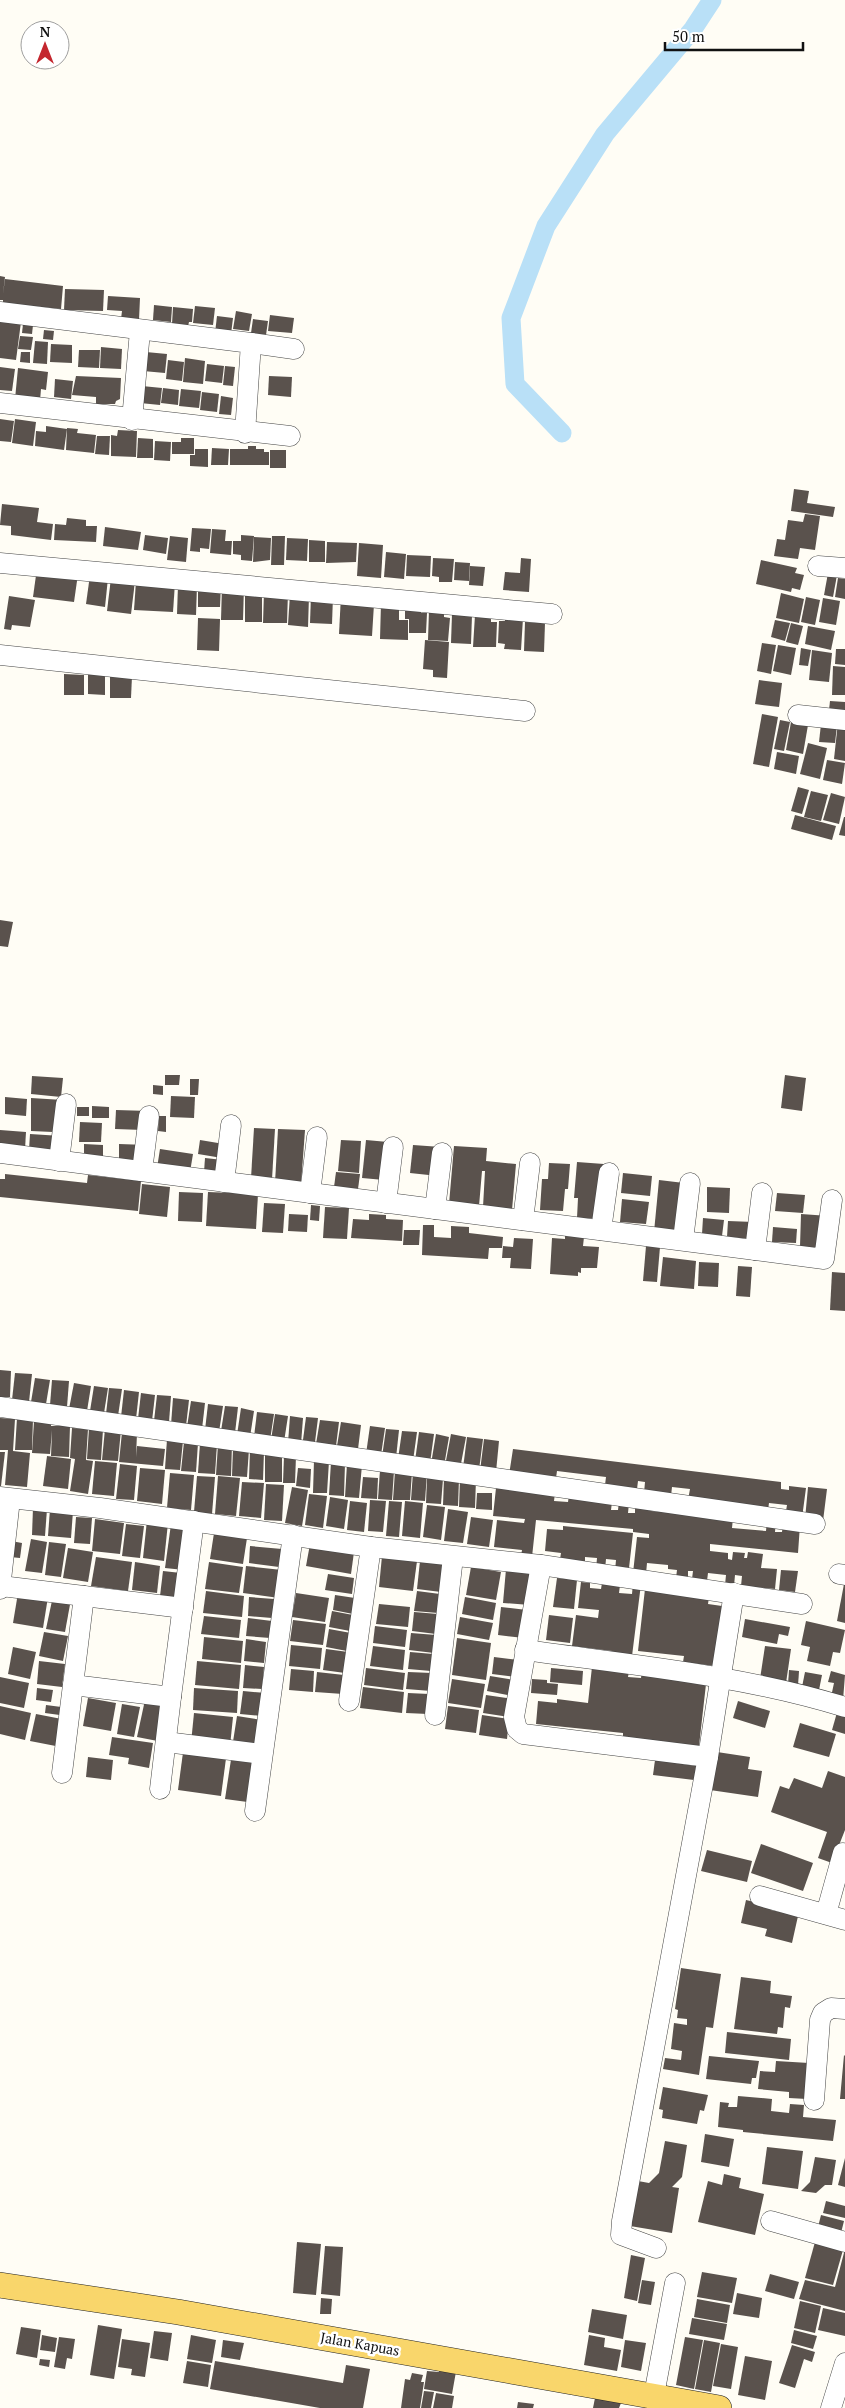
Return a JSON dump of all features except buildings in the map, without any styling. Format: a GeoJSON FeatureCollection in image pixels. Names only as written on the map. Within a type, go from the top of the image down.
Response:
{"type":"FeatureCollection","features":[{"type":"Feature","properties":{"kind":"main road","name":"Jalan Kapuas"},"geometry":{"type":"LineString","coordinates":[[0,2285],[178,2312],[643,2398],[719,2408]]}},
{"type":"Feature","properties":{"kind":"street"},"geometry":{"type":"LineString","coordinates":[[0,312],[294,349]]}},
{"type":"Feature","properties":{"kind":"street"},"geometry":{"type":"LineString","coordinates":[[132,420],[140,331]]}},
{"type":"Feature","properties":{"kind":"street"},"geometry":{"type":"LineString","coordinates":[[245,432],[251,343]]}},
{"type":"Feature","properties":{"kind":"street"},"geometry":{"type":"LineString","coordinates":[[0,404],[290,436]]}},
{"type":"Feature","properties":{"kind":"street"},"geometry":{"type":"LineString","coordinates":[[0,563],[552,614]]}},
{"type":"Feature","properties":{"kind":"street"},"geometry":{"type":"LineString","coordinates":[[818,566],[845,568]]}},
{"type":"Feature","properties":{"kind":"street"},"geometry":{"type":"LineString","coordinates":[[0,655],[525,710]]}},
{"type":"Feature","properties":{"kind":"street"},"geometry":{"type":"LineString","coordinates":[[798,715],[845,720]]}},
{"type":"Feature","properties":{"kind":"street"},"geometry":{"type":"LineString","coordinates":[[59,1160],[66,1104]]}},
{"type":"Feature","properties":{"kind":"street"},"geometry":{"type":"LineString","coordinates":[[142,1171],[149,1116]]}},
{"type":"Feature","properties":{"kind":"street"},"geometry":{"type":"LineString","coordinates":[[224,1182],[231,1125]]}},
{"type":"Feature","properties":{"kind":"street"},"geometry":{"type":"LineString","coordinates":[[310,1192],[317,1137]]}},
{"type":"Feature","properties":{"kind":"street"},"geometry":{"type":"LineString","coordinates":[[386,1203],[393,1147]]}},
{"type":"Feature","properties":{"kind":"street"},"geometry":{"type":"LineString","coordinates":[[0,1153],[824,1259],[832,1200]]}},
{"type":"Feature","properties":{"kind":"street"},"geometry":{"type":"LineString","coordinates":[[435,1209],[442,1153]]}},
{"type":"Feature","properties":{"kind":"street"},"geometry":{"type":"LineString","coordinates":[[523,1220],[530,1163]]}},
{"type":"Feature","properties":{"kind":"street"},"geometry":{"type":"LineString","coordinates":[[601,1230],[609,1173]]}},
{"type":"Feature","properties":{"kind":"street"},"geometry":{"type":"LineString","coordinates":[[683,1240],[690,1183]]}},
{"type":"Feature","properties":{"kind":"street"},"geometry":{"type":"LineString","coordinates":[[755,1250],[762,1193]]}},
{"type":"Feature","properties":{"kind":"street"},"geometry":{"type":"LineString","coordinates":[[0,1407],[815,1524]]}},
{"type":"Feature","properties":{"kind":"street"},"geometry":{"type":"LineString","coordinates":[[183,1608],[0,1587],[5,1498],[194,1521],[371,1547],[541,1565],[734,1592],[802,1604]]}},
{"type":"Feature","properties":{"kind":"street"},"geometry":{"type":"LineString","coordinates":[[160,1790],[194,1521]]}},
{"type":"Feature","properties":{"kind":"street"},"geometry":{"type":"LineString","coordinates":[[255,1811],[293,1535]]}},
{"type":"Feature","properties":{"kind":"street"},"geometry":{"type":"LineString","coordinates":[[349,1701],[371,1547]]}},
{"type":"Feature","properties":{"kind":"street"},"geometry":{"type":"LineString","coordinates":[[435,1715],[453,1556]]}},
{"type":"Feature","properties":{"kind":"street"},"geometry":{"type":"LineString","coordinates":[[541,1565],[514,1717],[517,1729],[523,1734],[708,1757]]}},
{"type":"Feature","properties":{"kind":"street"},"geometry":{"type":"LineString","coordinates":[[656,2248],[621,2235],[622,2222],[708,1757],[734,1592]]}},
{"type":"Feature","properties":{"kind":"street"},"geometry":{"type":"LineString","coordinates":[[62,1773],[84,1596]]}},
{"type":"Feature","properties":{"kind":"street"},"geometry":{"type":"LineString","coordinates":[[525,1650],[721,1677],[807,1696],[845,1708]]}},
{"type":"Feature","properties":{"kind":"street"},"geometry":{"type":"LineString","coordinates":[[73,1685],[171,1697]]}},
{"type":"Feature","properties":{"kind":"street"},"geometry":{"type":"LineString","coordinates":[[166,1742],[262,1754]]}},
{"type":"Feature","properties":{"kind":"street"},"geometry":{"type":"LineString","coordinates":[[826,1914],[843,1853]]}},
{"type":"Feature","properties":{"kind":"street"},"geometry":{"type":"LineString","coordinates":[[760,1896],[845,1920]]}},
{"type":"Feature","properties":{"kind":"street"},"geometry":{"type":"LineString","coordinates":[[814,2100],[820,2020],[823,2013],[831,2008],[845,2009]]}},
{"type":"Feature","properties":{"kind":"street"},"geometry":{"type":"LineString","coordinates":[[771,2221],[845,2242]]}},
{"type":"Feature","properties":{"kind":"street"},"geometry":{"type":"LineString","coordinates":[[643,2398],[675,2283]]}},
{"type":"Feature","properties":{"kind":"street"},"geometry":{"type":"LineString","coordinates":[[831,2408],[845,2363]]}},
{"type":"Feature","properties":{"kind":"waterway"},"geometry":{"type":"LineString","coordinates":[[562,433],[515,384],[511,318],[546,226],[605,134],[693,29],[712,0]]}}]}
